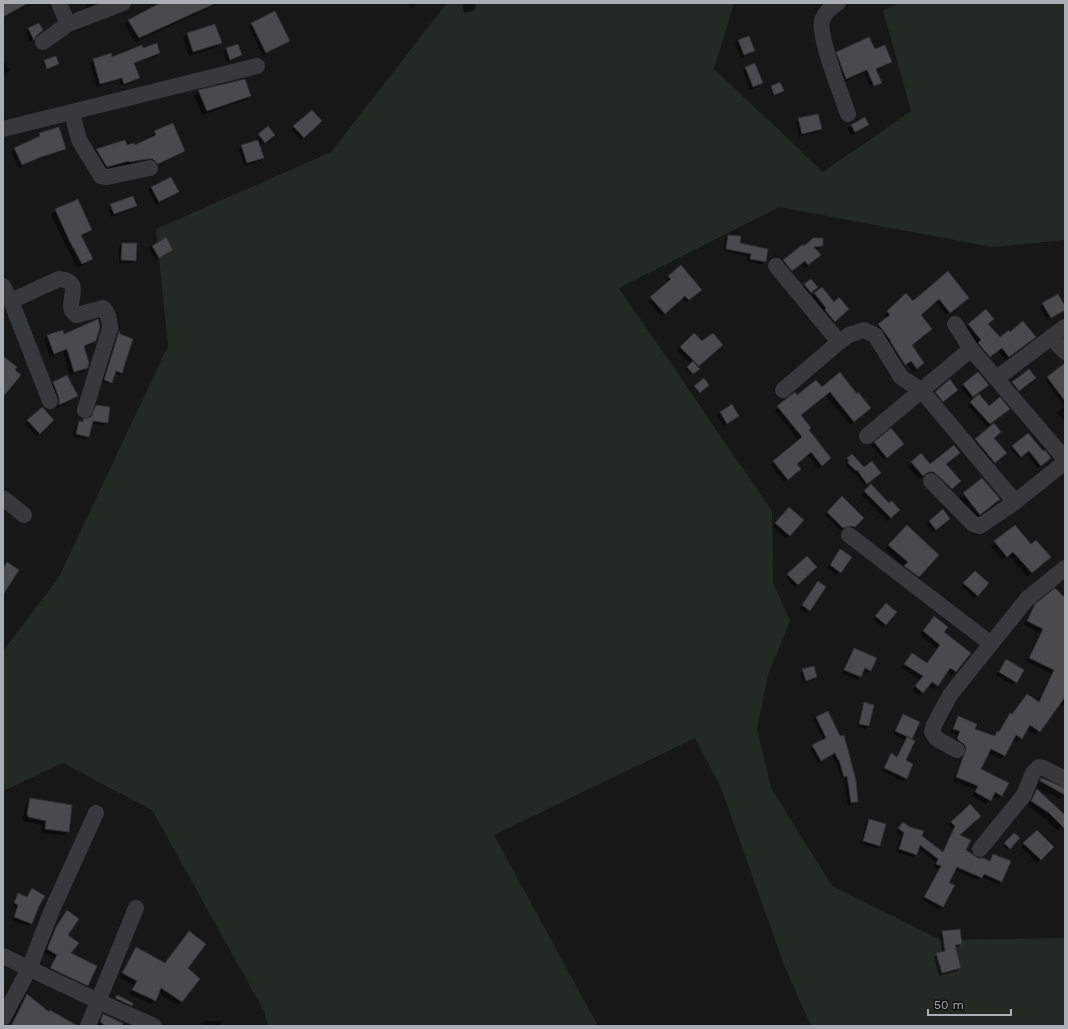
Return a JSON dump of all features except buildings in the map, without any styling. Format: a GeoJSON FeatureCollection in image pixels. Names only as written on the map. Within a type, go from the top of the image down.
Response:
{"type":"FeatureCollection","features":[{"type":"Feature","properties":{"kind":"street"},"geometry":{"type":"LineString","coordinates":[[59,3],[68,24]]}},
{"type":"Feature","properties":{"kind":"street"},"geometry":{"type":"LineString","coordinates":[[43,42],[68,24],[124,3]]}},
{"type":"Feature","properties":{"kind":"street"},"geometry":{"type":"LineString","coordinates":[[838,3],[827,10],[822,22],[822,37],[848,114]]}},
{"type":"Feature","properties":{"kind":"street"},"geometry":{"type":"LineString","coordinates":[[3,129],[257,66]]}},
{"type":"Feature","properties":{"kind":"street"},"geometry":{"type":"LineString","coordinates":[[72,113],[79,140],[101,176],[106,177],[150,168]]}},
{"type":"Feature","properties":{"kind":"street"},"geometry":{"type":"LineString","coordinates":[[776,266],[839,342]]}},
{"type":"Feature","properties":{"kind":"street"},"geometry":{"type":"LineString","coordinates":[[50,401],[6,294],[59,279],[65,279],[70,281],[73,286],[71,310],[74,314],[77,315],[103,308],[106,310],[110,325],[85,410]]}},
{"type":"Feature","properties":{"kind":"street"},"geometry":{"type":"LineString","coordinates":[[955,324],[971,348],[1065,459]]}},
{"type":"Feature","properties":{"kind":"street"},"geometry":{"type":"LineString","coordinates":[[997,378],[1065,327]]}},
{"type":"Feature","properties":{"kind":"street"},"geometry":{"type":"LineString","coordinates":[[783,390],[849,335],[864,330],[875,335],[901,377],[922,391],[1015,502]]}},
{"type":"Feature","properties":{"kind":"street"},"geometry":{"type":"LineString","coordinates":[[1051,337],[1065,352]]}},
{"type":"Feature","properties":{"kind":"street"},"geometry":{"type":"LineString","coordinates":[[868,436],[971,348]]}},
{"type":"Feature","properties":{"kind":"street"},"geometry":{"type":"LineString","coordinates":[[931,481],[973,524],[980,526],[1015,502],[1065,462]]}},
{"type":"Feature","properties":{"kind":"street"},"geometry":{"type":"LineString","coordinates":[[3,498],[24,515]]}},
{"type":"Feature","properties":{"kind":"street"},"geometry":{"type":"LineString","coordinates":[[849,535],[991,644]]}},
{"type":"Feature","properties":{"kind":"street"},"geometry":{"type":"LineString","coordinates":[[957,750],[937,739],[932,732],[934,725],[950,695],[1027,599],[1065,568]]}},
{"type":"Feature","properties":{"kind":"street"},"geometry":{"type":"LineString","coordinates":[[980,849],[1024,795],[1033,773],[1039,767],[1065,779]]}},
{"type":"Feature","properties":{"kind":"street"},"geometry":{"type":"LineString","coordinates":[[3,1018],[30,969],[52,910],[96,813]]}},
{"type":"Feature","properties":{"kind":"street"},"geometry":{"type":"LineString","coordinates":[[88,1026],[136,908]]}},
{"type":"Feature","properties":{"kind":"street"},"geometry":{"type":"LineString","coordinates":[[3,956],[98,1002],[154,1026]]}},
{"type":"Feature","properties":{"kind":"shaded area"},"geometry":{"type":"Polygon","coordinates":[[[447,3],[734,3],[714,69],[823,172],[911,111],[883,10],[899,3],[1065,3],[1065,240],[992,247],[779,207],[619,288],[772,511],[773,583],[790,621],[768,675],[757,729],[771,788],[832,886],[941,940],[1065,938],[1065,1026],[811,1026],[784,965],[721,788],[695,738],[494,835],[598,1026],[268,1026],[264,1011],[152,810],[63,763],[3,791],[3,651],[59,577],[168,346],[156,229],[331,152],[447,3]]]}}]}
